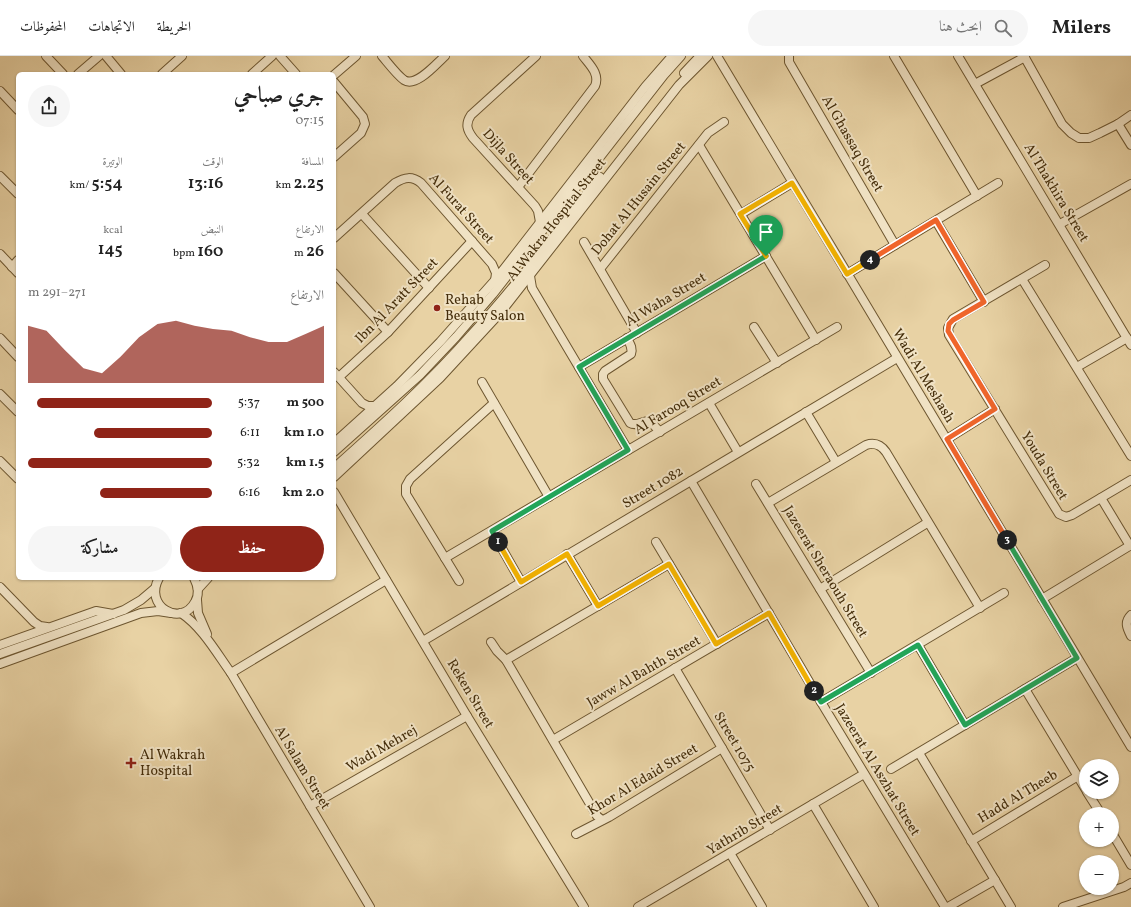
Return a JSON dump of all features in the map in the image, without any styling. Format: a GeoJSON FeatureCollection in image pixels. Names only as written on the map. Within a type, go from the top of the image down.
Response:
{"type":"FeatureCollection","features":[{"type":"Feature","properties":{"kind":"street"},"geometry":{"type":"LineString","coordinates":[[46,56],[61,72]]}},
{"type":"Feature","properties":{"kind":"street"},"geometry":{"type":"LineString","coordinates":[[80,72],[99,56]]}},
{"type":"Feature","properties":{"kind":"street"},"geometry":{"type":"LineString","coordinates":[[106,56],[119,72]]}},
{"type":"Feature","properties":{"kind":"street"},"geometry":{"type":"LineString","coordinates":[[164,72],[182,56]]}},
{"type":"Feature","properties":{"kind":"street"},"geometry":{"type":"LineString","coordinates":[[254,72],[272,56]]}},
{"type":"Feature","properties":{"kind":"street"},"geometry":{"type":"LineString","coordinates":[[280,56],[294,72]]}},
{"type":"Feature","properties":{"kind":"street"},"geometry":{"type":"LineString","coordinates":[[336,74],[356,56]]}},
{"type":"Feature","properties":{"kind":"street"},"geometry":{"type":"LineString","coordinates":[[382,56],[404,80],[412,82],[420,79],[445,56]]}},
{"type":"Feature","properties":{"kind":"street","name":"Dijla Street"},"geometry":{"type":"LineString","coordinates":[[536,56],[471,115],[467,126],[473,138],[535,206],[538,211],[540,222]]}},
{"type":"Feature","properties":{"kind":"street"},"geometry":{"type":"LineString","coordinates":[[518,187],[595,86],[597,78],[596,74],[583,56]]}},
{"type":"Feature","properties":{"kind":"street","name":"Al Wakra Hospital Street"},"geometry":{"type":"LineString","coordinates":[[336,441],[397,386],[440,342],[496,279],[665,60],[672,56]]}},
{"type":"Feature","properties":{"kind":"street","name":"Al Wakra Hospital Street"},"geometry":{"type":"LineString","coordinates":[[336,450],[420,375],[456,337],[493,294],[664,75],[682,56]]}},
{"type":"Feature","properties":{"kind":"street","name":"Al Ghassaq Street"},"geometry":{"type":"LineString","coordinates":[[789,56],[789,62],[895,245]]}},
{"type":"Feature","properties":{"kind":"street"},"geometry":{"type":"LineString","coordinates":[[894,56],[977,196]]}},
{"type":"Feature","properties":{"kind":"street","name":"Al Thakhira Street"},"geometry":{"type":"LineString","coordinates":[[958,56],[1129,341]]}},
{"type":"Feature","properties":{"kind":"street"},"geometry":{"type":"LineString","coordinates":[[975,84],[1024,56],[1062,124],[1071,134],[1079,138],[1089,138],[1118,124],[1131,115]]}},
{"type":"Feature","properties":{"kind":"street","name":"Al Wakra Hospital Street"},"geometry":{"type":"LineString","coordinates":[[336,474],[440,378],[468,349],[518,291],[679,85],[704,57]]}},
{"type":"Feature","properties":{"kind":"street","name":"Wadi Al Meshash"},"geometry":{"type":"LineString","coordinates":[[692,63],[704,57],[718,60],[1131,747]]}},
{"type":"Feature","properties":{"kind":"street"},"geometry":{"type":"LineString","coordinates":[[664,75],[665,60]]}},
{"type":"Feature","properties":{"kind":"street","name":"Al Wakra Hospital Street"},"geometry":{"type":"LineString","coordinates":[[337,466],[450,358],[504,297],[692,63]]}},
{"type":"Feature","properties":{"kind":"street"},"geometry":{"type":"LineString","coordinates":[[336,84],[362,117],[365,124],[361,133],[336,155]]}},
{"type":"Feature","properties":{"kind":"street"},"geometry":{"type":"LineString","coordinates":[[0,92],[16,108]]}},
{"type":"Feature","properties":{"kind":"street","name":"Dohat Al Husain Street"},"geometry":{"type":"LineString","coordinates":[[600,269],[708,133],[724,122]]}},
{"type":"Feature","properties":{"kind":"street"},"geometry":{"type":"LineString","coordinates":[[1118,124],[1131,145]]}},
{"type":"Feature","properties":{"kind":"street","name":"Dohat Al Husain Street"},"geometry":{"type":"LineString","coordinates":[[699,145],[816,340]]}},
{"type":"Feature","properties":{"kind":"street"},"geometry":{"type":"LineString","coordinates":[[0,176],[16,192]]}},
{"type":"Feature","properties":{"kind":"street","name":"Al Furat Street"},"geometry":{"type":"LineString","coordinates":[[336,236],[395,183],[409,177],[416,179],[492,264],[496,273],[493,294]]}},
{"type":"Feature","properties":{"kind":"street"},"geometry":{"type":"LineString","coordinates":[[740,214],[792,183]]}},
{"type":"Feature","properties":{"kind":"street"},"geometry":{"type":"LineString","coordinates":[[847,274],[998,183]]}},
{"type":"Feature","properties":{"kind":"street"},"geometry":{"type":"LineString","coordinates":[[1060,224],[1131,184]]}},
{"type":"Feature","properties":{"kind":"street","name":"Dijla Street"},"geometry":{"type":"LineString","coordinates":[[535,206],[546,208],[552,206]]}},
{"type":"Feature","properties":{"kind":"street"},"geometry":{"type":"LineString","coordinates":[[362,214],[429,288]]}},
{"type":"Feature","properties":{"kind":"street"},"geometry":{"type":"LineString","coordinates":[[936,220],[984,302]]}},
{"type":"Feature","properties":{"kind":"street","name":"Ibn Al Aratt Street"},"geometry":{"type":"LineString","coordinates":[[336,375],[388,332],[472,241]]}},
{"type":"Feature","properties":{"kind":"street","name":"Dohat Al Husain Street"},"geometry":{"type":"LineString","coordinates":[[584,242],[637,333]]}},
{"type":"Feature","properties":{"kind":"street"},"geometry":{"type":"LineString","coordinates":[[0,254],[16,271]]}},
{"type":"Feature","properties":{"kind":"street","name":"Al Waha Street"},"geometry":{"type":"LineString","coordinates":[[579,367],[766,256]]}},
{"type":"Feature","properties":{"kind":"street"},"geometry":{"type":"LineString","coordinates":[[12,266],[16,262]]}},
{"type":"Feature","properties":{"kind":"street","name":"Al Furat Street"},"geometry":{"type":"LineString","coordinates":[[492,264],[509,264]]}},
{"type":"Feature","properties":{"kind":"street","name":"Youda Street"},"geometry":{"type":"LineString","coordinates":[[1046,265],[953,320],[949,324],[948,331],[1059,514],[1066,517],[1072,515],[1131,480]]}},
{"type":"Feature","properties":{"kind":"street"},"geometry":{"type":"LineString","coordinates":[[336,275],[388,332]]}},
{"type":"Feature","properties":{"kind":"street"},"geometry":{"type":"LineString","coordinates":[[530,276],[530,282],[535,293],[628,450]]}},
{"type":"Feature","properties":{"kind":"street"},"geometry":{"type":"LineString","coordinates":[[1022,279],[1131,456]]}},
{"type":"Feature","properties":{"kind":"street"},"geometry":{"type":"LineString","coordinates":[[504,297],[524,289],[535,293]]}},
{"type":"Feature","properties":{"kind":"street"},"geometry":{"type":"LineString","coordinates":[[754,327],[777,363]]}},
{"type":"Feature","properties":{"kind":"street","name":"Al Farooq Street"},"geometry":{"type":"LineString","coordinates":[[445,558],[837,327]]}},
{"type":"Feature","properties":{"kind":"street"},"geometry":{"type":"LineString","coordinates":[[0,338],[16,355]]}},
{"type":"Feature","properties":{"kind":"street"},"geometry":{"type":"LineString","coordinates":[[627,338],[631,345],[631,354],[605,371],[603,374],[603,379],[630,423],[636,425],[646,420],[650,421],[660,432]]}},
{"type":"Feature","properties":{"kind":"street"},"geometry":{"type":"LineString","coordinates":[[1077,367],[1129,341]]}},
{"type":"Feature","properties":{"kind":"street","name":"Street 1082"},"geometry":{"type":"LineString","coordinates":[[423,641],[897,358]]}},
{"type":"Feature","properties":{"kind":"street"},"geometry":{"type":"LineString","coordinates":[[336,375],[362,403],[374,406],[387,404]]}},
{"type":"Feature","properties":{"kind":"street"},"geometry":{"type":"LineString","coordinates":[[482,382],[549,497]]}},
{"type":"Feature","properties":{"kind":"street"},"geometry":{"type":"LineString","coordinates":[[0,394],[16,410]]}},
{"type":"Feature","properties":{"kind":"street"},"geometry":{"type":"LineString","coordinates":[[357,399],[360,404],[363,417]]}},
{"type":"Feature","properties":{"kind":"street"},"geometry":{"type":"LineString","coordinates":[[709,403],[738,452]]}},
{"type":"Feature","properties":{"kind":"street"},"geometry":{"type":"LineString","coordinates":[[459,581],[406,494],[406,486],[410,479],[494,404]]}},
{"type":"Feature","properties":{"kind":"street"},"geometry":{"type":"LineString","coordinates":[[947,439],[995,409]]}},
{"type":"Feature","properties":{"kind":"street"},"geometry":{"type":"LineString","coordinates":[[806,412],[836,462]]}},
{"type":"Feature","properties":{"kind":"street"},"geometry":{"type":"LineString","coordinates":[[768,503],[866,445],[873,443],[881,446],[980,608]]}},
{"type":"Feature","properties":{"kind":"street"},"geometry":{"type":"LineString","coordinates":[[0,461],[16,477]]}},
{"type":"Feature","properties":{"kind":"street","name":"Jazeerat Al Aszhat Street"},"geometry":{"type":"LineString","coordinates":[[691,481],[864,774],[946,907]]}},
{"type":"Feature","properties":{"kind":"street","name":"Jazeerat Sheraouh Street"},"geometry":{"type":"LineString","coordinates":[[756,484],[871,673]]}},
{"type":"Feature","properties":{"kind":"street","name":"Reken Street"},"geometry":{"type":"LineString","coordinates":[[336,496],[467,716],[584,907]]}},
{"type":"Feature","properties":{"kind":"street"},"geometry":{"type":"LineString","coordinates":[[1042,599],[1131,546],[1101,498]]}},
{"type":"Feature","properties":{"kind":"street"},"geometry":{"type":"LineString","coordinates":[[820,589],[927,523]]}},
{"type":"Feature","properties":{"kind":"street"},"geometry":{"type":"LineString","coordinates":[[492,531],[521,582]]}},
{"type":"Feature","properties":{"kind":"street"},"geometry":{"type":"LineString","coordinates":[[656,542],[716,644]]}},
{"type":"Feature","properties":{"kind":"street"},"geometry":{"type":"LineString","coordinates":[[567,554],[598,606]]}},
{"type":"Feature","properties":{"kind":"street"},"geometry":{"type":"LineString","coordinates":[[506,660],[669,564]]}},
{"type":"Feature","properties":{"kind":"street"},"geometry":{"type":"LineString","coordinates":[[157,580],[154,589],[155,595],[160,606],[171,612]]}},
{"type":"Feature","properties":{"kind":"street"},"geometry":{"type":"LineString","coordinates":[[195,580],[198,589],[206,580]]}},
{"type":"Feature","properties":{"kind":"street"},"geometry":{"type":"LineString","coordinates":[[231,673],[386,580]]}},
{"type":"Feature","properties":{"kind":"street"},"geometry":{"type":"LineString","coordinates":[[0,587],[34,622],[40,626],[48,627]]}},
{"type":"Feature","properties":{"kind":"street"},"geometry":{"type":"LineString","coordinates":[[0,654],[124,610],[141,600],[154,589]]}},
{"type":"Feature","properties":{"kind":"street","name":"Al Salam Street"},"geometry":{"type":"LineString","coordinates":[[198,589],[198,613],[211,644]]}},
{"type":"Feature","properties":{"kind":"street"},"geometry":{"type":"LineString","coordinates":[[821,702],[1004,593]]}},
{"type":"Feature","properties":{"kind":"street"},"geometry":{"type":"LineString","coordinates":[[0,664],[142,613],[158,611],[181,613],[193,606],[197,600]]}},
{"type":"Feature","properties":{"kind":"street"},"geometry":{"type":"LineString","coordinates":[[0,645],[96,611],[114,614]]}},
{"type":"Feature","properties":{"kind":"street","name":"Al Salam Street"},"geometry":{"type":"LineString","coordinates":[[181,613],[190,619],[211,644],[231,673],[370,907]]}},
{"type":"Feature","properties":{"kind":"street","name":"Jaww Al Bahth Street"},"geometry":{"type":"LineString","coordinates":[[553,740],[769,613]]}},
{"type":"Feature","properties":{"kind":"street"},"geometry":{"type":"LineString","coordinates":[[1131,615],[1126,626],[1131,636]]}},
{"type":"Feature","properties":{"kind":"street"},"geometry":{"type":"LineString","coordinates":[[24,637],[29,631],[29,617]]}},
{"type":"Feature","properties":{"kind":"street"},"geometry":{"type":"LineString","coordinates":[[491,642],[506,660],[597,816],[602,820]]}},
{"type":"Feature","properties":{"kind":"street"},"geometry":{"type":"LineString","coordinates":[[918,645],[965,725]]}},
{"type":"Feature","properties":{"kind":"street"},"geometry":{"type":"LineString","coordinates":[[891,769],[1077,658]]}},
{"type":"Feature","properties":{"kind":"street","name":"Street 1075"},"geometry":{"type":"LineString","coordinates":[[675,668],[722,748],[751,790],[770,830]]}},
{"type":"Feature","properties":{"kind":"street"},"geometry":{"type":"LineString","coordinates":[[1025,689],[1078,776]]}},
{"type":"Feature","properties":{"kind":"street","name":"Wadi Mehrej"},"geometry":{"type":"LineString","coordinates":[[310,806],[467,716]]}},
{"type":"Feature","properties":{"kind":"street","name":"Khor Al Edaid Street"},"geometry":{"type":"LineString","coordinates":[[576,834],[609,817],[722,748]]}},
{"type":"Feature","properties":{"kind":"street"},"geometry":{"type":"LineString","coordinates":[[919,753],[1011,907]]}},
{"type":"Feature","properties":{"kind":"street","name":"Yathrib Street"},"geometry":{"type":"LineString","coordinates":[[638,907],[651,904],[730,853],[864,774]]}},
{"type":"Feature","properties":{"kind":"street","name":"Hadd Al Theeb"},"geometry":{"type":"LineString","coordinates":[[971,841],[1078,776]]}},
{"type":"Feature","properties":{"kind":"street"},"geometry":{"type":"LineString","coordinates":[[813,804],[874,907]]}},
{"type":"Feature","properties":{"kind":"street"},"geometry":{"type":"LineString","coordinates":[[1119,845],[1131,865]]}},
{"type":"Feature","properties":{"kind":"street"},"geometry":{"type":"LineString","coordinates":[[730,853],[762,907]]}},
{"type":"Feature","properties":{"kind":"street"},"geometry":{"type":"LineString","coordinates":[[946,907],[995,880]]}},
{"type":"Feature","properties":{"kind":"street"},"geometry":{"type":"LineString","coordinates":[[1063,907],[1124,887],[1131,883]]}},
{"type":"Feature","properties":{"kind":"place","name":"Rehab Beauty Salon"},"geometry":{"type":"Point","coordinates":[437,308]}},
{"type":"Feature","properties":{"kind":"place","name":"Al Wakrah Hospital"},"geometry":{"type":"Point","coordinates":[131,763]}},
{"type":"Feature","properties":{"kind":"route"},"geometry":{"type":"LineString","coordinates":[[792,183],[847,274],[936,220],[984,302],[953,320],[949,324],[948,331],[949,335],[995,409],[947,439],[1077,658],[965,725],[918,645],[821,702],[769,613],[716,644],[669,564],[598,606],[567,554],[521,582],[492,531],[628,450],[579,367],[766,256],[740,214],[792,183]]}}]}
